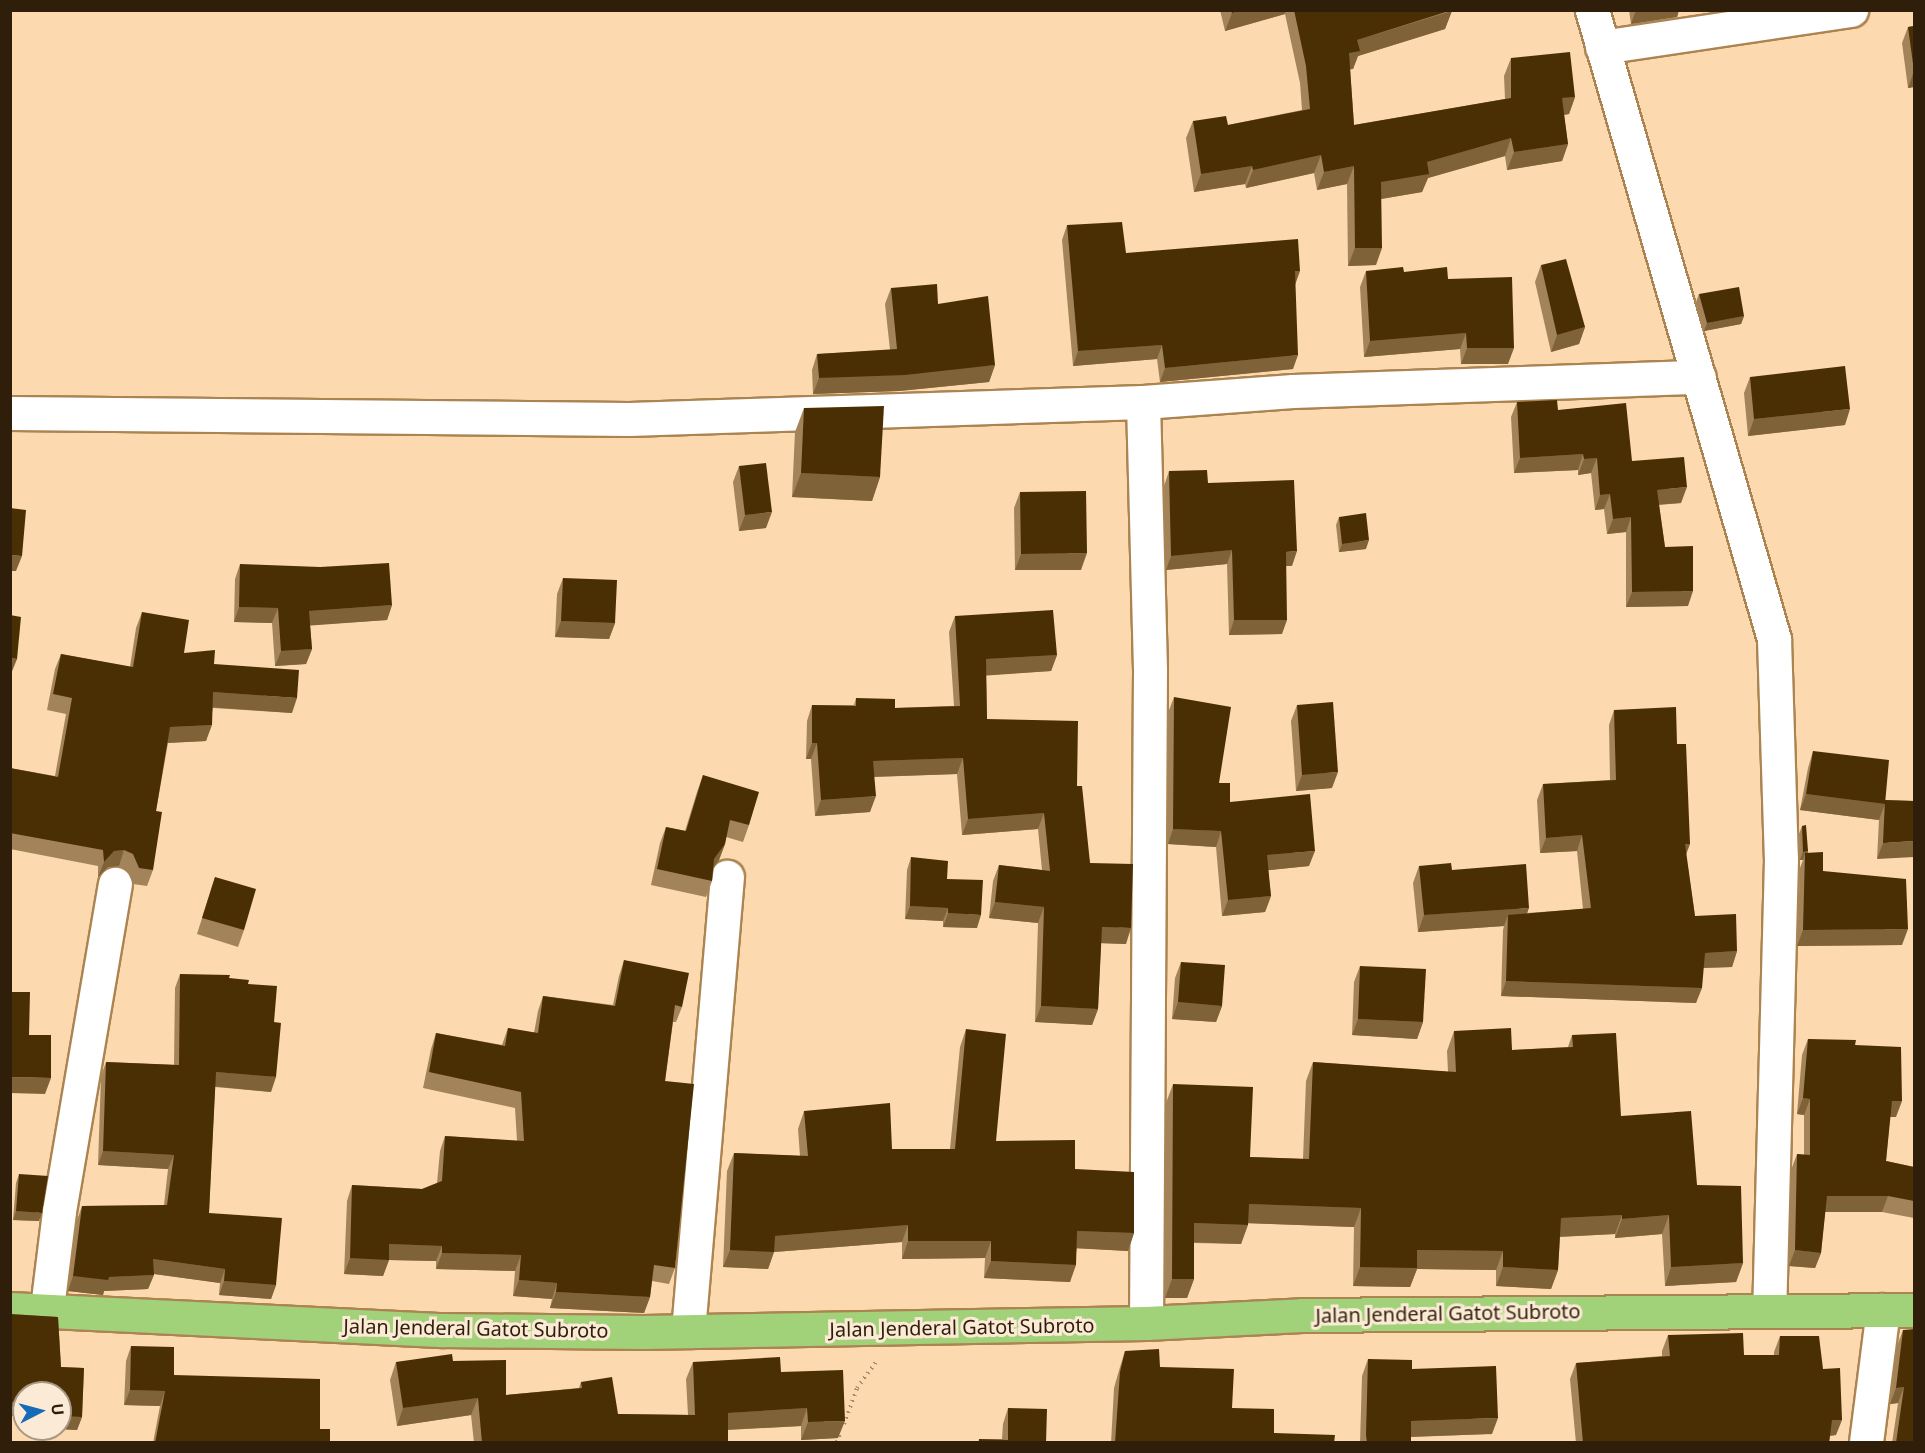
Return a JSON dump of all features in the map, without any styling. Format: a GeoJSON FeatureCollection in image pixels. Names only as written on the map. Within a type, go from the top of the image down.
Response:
{"type":"FeatureCollection","features":[{"type":"Feature","properties":{"kind":"highway","name":"Jalan Jenderal Gatot Subroto"},"geometry":{"type":"LineString","coordinates":[[10,1309],[47,1308],[443,1330],[688,1331],[1146,1323],[1302,1315],[1769,1308],[1899,1310]]}},
{"type":"Feature","properties":{"kind":"street"},"geometry":{"type":"LineString","coordinates":[[1592,10],[1774,639],[1781,859],[1769,1308]]}},
{"type":"Feature","properties":{"kind":"street"},"geometry":{"type":"LineString","coordinates":[[1602,47],[1851,10]]}},
{"type":"Feature","properties":{"kind":"street"},"geometry":{"type":"LineString","coordinates":[[10,413],[629,419],[1143,402],[1293,391],[1699,377]]}},
{"type":"Feature","properties":{"kind":"street"},"geometry":{"type":"LineString","coordinates":[[1143,402],[1150,671],[1146,1323]]}},
{"type":"Feature","properties":{"kind":"street"},"geometry":{"type":"LineString","coordinates":[[688,1331],[727,877]]}},
{"type":"Feature","properties":{"kind":"street"},"geometry":{"type":"LineString","coordinates":[[47,1308],[59,1211],[116,884]]}},
{"type":"Feature","properties":{"kind":"street"},"geometry":{"type":"LineString","coordinates":[[1866,1443],[1899,1310]]}},
{"type":"Feature","properties":{"kind":"path"},"geometry":{"type":"LineString","coordinates":[[837,1443],[856,1388],[902,1328]]}},
{"type":"Feature","properties":{"kind":"building"},"geometry":{"type":"Polygon","coordinates":[[[1294,10],[1452,10],[1357,40],[1360,51],[1349,53],[1354,125],[1511,98],[1511,58],[1570,52],[1575,97],[1562,98],[1568,144],[1514,152],[1511,138],[1427,162],[1429,174],[1381,182],[1382,248],[1355,248],[1354,166],[1324,172],[1321,155],[1253,170],[1252,166],[1201,174],[1193,121],[1226,116],[1228,125],[1310,109],[1306,66],[1294,10]]]}},
{"type":"Feature","properties":{"kind":"building"},"geometry":{"type":"Polygon","coordinates":[[[1914,26],[1914,71],[1908,27],[1914,26]]]}},
{"type":"Feature","properties":{"kind":"building"},"geometry":{"type":"Polygon","coordinates":[[[1122,222],[1126,253],[1298,239],[1300,271],[1295,271],[1298,355],[1165,368],[1162,345],[1078,351],[1067,225],[1122,222]]]}},
{"type":"Feature","properties":{"kind":"building"},"geometry":{"type":"Polygon","coordinates":[[[1566,259],[1585,327],[1557,335],[1541,265],[1566,259]]]}},
{"type":"Feature","properties":{"kind":"building"},"geometry":{"type":"Polygon","coordinates":[[[1403,267],[1404,272],[1447,267],[1448,279],[1512,277],[1514,348],[1467,348],[1466,333],[1370,341],[1366,271],[1403,267]]]}},
{"type":"Feature","properties":{"kind":"building"},"geometry":{"type":"Polygon","coordinates":[[[937,284],[938,304],[988,296],[995,365],[905,375],[819,378],[817,354],[897,349],[891,288],[937,284]]]}},
{"type":"Feature","properties":{"kind":"building"},"geometry":{"type":"Polygon","coordinates":[[[1739,287],[1744,316],[1707,323],[1699,294],[1739,287]]]}},
{"type":"Feature","properties":{"kind":"building"},"geometry":{"type":"Polygon","coordinates":[[[1845,366],[1850,409],[1754,419],[1750,377],[1845,366]]]}},
{"type":"Feature","properties":{"kind":"building"},"geometry":{"type":"Polygon","coordinates":[[[1557,400],[1558,410],[1626,403],[1632,461],[1684,457],[1687,487],[1657,490],[1665,547],[1693,546],[1693,591],[1632,592],[1631,517],[1613,519],[1610,494],[1600,495],[1597,458],[1584,459],[1583,454],[1520,458],[1517,402],[1557,400]]]}},
{"type":"Feature","properties":{"kind":"building"},"geometry":{"type":"Polygon","coordinates":[[[884,406],[880,477],[801,473],[804,408],[884,406]]]}},
{"type":"Feature","properties":{"kind":"building"},"geometry":{"type":"Polygon","coordinates":[[[766,463],[772,512],[745,515],[739,466],[766,463]]]}},
{"type":"Feature","properties":{"kind":"building"},"geometry":{"type":"Polygon","coordinates":[[[1207,470],[1208,483],[1294,480],[1297,551],[1286,552],[1287,620],[1234,620],[1232,550],[1171,556],[1169,471],[1207,470]]]}},
{"type":"Feature","properties":{"kind":"building"},"geometry":{"type":"Polygon","coordinates":[[[1086,491],[1087,553],[1021,554],[1020,492],[1086,491]]]}},
{"type":"Feature","properties":{"kind":"building"},"geometry":{"type":"Polygon","coordinates":[[[10,508],[26,510],[22,556],[10,555],[10,508]]]}},
{"type":"Feature","properties":{"kind":"building"},"geometry":{"type":"Polygon","coordinates":[[[1366,513],[1369,540],[1342,544],[1339,517],[1366,513]]]}},
{"type":"Feature","properties":{"kind":"building"},"geometry":{"type":"Polygon","coordinates":[[[389,563],[392,605],[309,611],[312,649],[281,651],[278,608],[239,607],[240,564],[320,567],[389,563]]]}},
{"type":"Feature","properties":{"kind":"building"},"geometry":{"type":"Polygon","coordinates":[[[563,578],[617,580],[615,623],[561,621],[563,578]]]}},
{"type":"Feature","properties":{"kind":"building"},"geometry":{"type":"Polygon","coordinates":[[[1053,610],[1057,655],[986,659],[987,719],[1078,721],[1077,786],[1082,786],[1090,863],[1133,864],[1131,928],[1102,927],[1098,1009],[1041,1006],[1044,907],[995,902],[999,865],[1050,871],[1044,813],[968,819],[963,758],[873,761],[876,796],[821,800],[817,743],[812,743],[812,705],[856,706],[856,698],[895,699],[895,708],[960,706],[955,616],[1053,610]]]}},
{"type":"Feature","properties":{"kind":"building"},"geometry":{"type":"Polygon","coordinates":[[[142,612],[189,620],[184,653],[215,650],[214,664],[299,670],[297,698],[213,692],[212,725],[170,727],[156,811],[162,812],[153,870],[139,868],[133,854],[124,850],[114,851],[104,862],[103,850],[10,833],[10,768],[58,777],[72,698],[53,694],[61,654],[133,667],[142,612]]]}},
{"type":"Feature","properties":{"kind":"building"},"geometry":{"type":"Polygon","coordinates":[[[10,615],[21,617],[17,659],[10,658],[10,615]]]}},
{"type":"Feature","properties":{"kind":"building"},"geometry":{"type":"Polygon","coordinates":[[[1174,697],[1231,707],[1219,783],[1230,783],[1230,802],[1310,794],[1315,851],[1267,855],[1271,896],[1228,900],[1221,831],[1173,829],[1174,697]]]}},
{"type":"Feature","properties":{"kind":"building"},"geometry":{"type":"Polygon","coordinates":[[[1333,702],[1338,772],[1302,775],[1297,705],[1333,702]]]}},
{"type":"Feature","properties":{"kind":"building"},"geometry":{"type":"Polygon","coordinates":[[[1676,707],[1677,744],[1686,744],[1690,844],[1685,844],[1695,916],[1736,914],[1737,951],[1705,953],[1702,988],[1506,981],[1508,915],[1591,908],[1582,835],[1546,838],[1543,784],[1616,780],[1614,710],[1676,707]]]}},
{"type":"Feature","properties":{"kind":"building"},"geometry":{"type":"Polygon","coordinates":[[[1813,751],[1889,760],[1885,804],[1806,794],[1813,751]]]}},
{"type":"Feature","properties":{"kind":"building"},"geometry":{"type":"Polygon","coordinates":[[[703,775],[759,792],[749,825],[730,820],[725,844],[714,859],[712,881],[657,869],[666,827],[686,831],[703,775]]]}},
{"type":"Feature","properties":{"kind":"building"},"geometry":{"type":"Polygon","coordinates":[[[1885,800],[1914,801],[1914,841],[1883,843],[1885,800]]]}},
{"type":"Feature","properties":{"kind":"building"},"geometry":{"type":"Polygon","coordinates":[[[1806,825],[1808,851],[1803,852],[1802,826],[1806,825]]]}},
{"type":"Feature","properties":{"kind":"building"},"geometry":{"type":"Polygon","coordinates":[[[1823,852],[1823,871],[1906,879],[1908,929],[1803,930],[1805,853],[1823,852]]]}},
{"type":"Feature","properties":{"kind":"building"},"geometry":{"type":"Polygon","coordinates":[[[911,857],[948,861],[947,879],[983,880],[981,915],[948,913],[948,908],[910,906],[911,857]]]}},
{"type":"Feature","properties":{"kind":"building"},"geometry":{"type":"Polygon","coordinates":[[[1451,863],[1452,870],[1526,864],[1529,908],[1424,915],[1419,866],[1451,863]]]}},
{"type":"Feature","properties":{"kind":"building"},"geometry":{"type":"Polygon","coordinates":[[[215,877],[256,889],[244,930],[202,918],[215,877]]]}},
{"type":"Feature","properties":{"kind":"building"},"geometry":{"type":"Polygon","coordinates":[[[624,960],[689,973],[682,1007],[675,1005],[665,1081],[694,1084],[675,1268],[654,1265],[650,1297],[556,1292],[557,1283],[519,1280],[521,1255],[442,1253],[442,1246],[389,1244],[389,1260],[350,1258],[352,1185],[422,1189],[442,1181],[445,1136],[524,1141],[521,1092],[429,1072],[436,1033],[505,1046],[508,1028],[538,1033],[543,996],[615,1006],[624,960]]]}},
{"type":"Feature","properties":{"kind":"building"},"geometry":{"type":"Polygon","coordinates":[[[1181,962],[1225,965],[1222,1006],[1178,1002],[1181,962]]]}},
{"type":"Feature","properties":{"kind":"building"},"geometry":{"type":"Polygon","coordinates":[[[1360,966],[1426,969],[1423,1022],[1358,1019],[1360,966]]]}},
{"type":"Feature","properties":{"kind":"building"},"geometry":{"type":"Polygon","coordinates":[[[180,974],[230,975],[229,978],[249,980],[248,984],[277,986],[274,1022],[281,1023],[276,1077],[216,1072],[209,1213],[282,1218],[276,1285],[224,1281],[225,1269],[153,1259],[154,1275],[109,1277],[108,1280],[73,1276],[82,1206],[167,1205],[174,1155],[103,1151],[106,1062],[179,1065],[180,974]]]}},
{"type":"Feature","properties":{"kind":"building"},"geometry":{"type":"Polygon","coordinates":[[[10,992],[30,992],[29,1035],[51,1035],[51,1078],[10,1077],[10,992]]]}},
{"type":"Feature","properties":{"kind":"building"},"geometry":{"type":"Polygon","coordinates":[[[1511,1028],[1512,1050],[1573,1047],[1572,1035],[1616,1033],[1621,1116],[1691,1111],[1697,1185],[1741,1186],[1743,1263],[1671,1267],[1669,1215],[1622,1219],[1622,1215],[1561,1218],[1558,1270],[1503,1267],[1503,1251],[1417,1250],[1417,1268],[1360,1267],[1361,1208],[1249,1204],[1248,1225],[1194,1223],[1194,1279],[1172,1279],[1173,1084],[1253,1087],[1250,1157],[1309,1159],[1313,1062],[1456,1072],[1454,1031],[1511,1028]]]}},
{"type":"Feature","properties":{"kind":"building"},"geometry":{"type":"Polygon","coordinates":[[[966,1029],[1006,1034],[996,1141],[1075,1140],[1075,1169],[1134,1172],[1134,1233],[1077,1231],[1076,1265],[991,1261],[991,1241],[908,1241],[908,1225],[775,1236],[774,1252],[730,1250],[734,1153],[808,1156],[804,1111],[890,1103],[892,1149],[955,1149],[966,1029]]]}},
{"type":"Feature","properties":{"kind":"building"},"geometry":{"type":"Polygon","coordinates":[[[1808,1039],[1856,1040],[1855,1045],[1901,1047],[1902,1101],[1892,1101],[1886,1161],[1914,1167],[1914,1201],[1888,1196],[1827,1196],[1821,1253],[1795,1250],[1797,1154],[1810,1155],[1810,1099],[1803,1098],[1808,1039]]]}},
{"type":"Feature","properties":{"kind":"building"},"geometry":{"type":"Polygon","coordinates":[[[19,1174],[48,1176],[42,1213],[16,1211],[19,1174]]]}},
{"type":"Feature","properties":{"kind":"building"},"geometry":{"type":"Polygon","coordinates":[[[10,1314],[58,1317],[61,1367],[84,1368],[82,1417],[72,1417],[72,1381],[12,1381],[12,1402],[10,1402],[10,1314]]]}},
{"type":"Feature","properties":{"kind":"building"},"geometry":{"type":"Polygon","coordinates":[[[1914,1329],[1914,1443],[1896,1443],[1904,1387],[1896,1388],[1903,1330],[1914,1329]]]}},
{"type":"Feature","properties":{"kind":"building"},"geometry":{"type":"Polygon","coordinates":[[[1743,1333],[1744,1355],[1779,1355],[1780,1336],[1819,1336],[1823,1369],[1840,1368],[1842,1420],[1832,1420],[1829,1443],[1583,1443],[1576,1363],[1670,1356],[1668,1335],[1743,1333]]]}},
{"type":"Feature","properties":{"kind":"building"},"geometry":{"type":"Polygon","coordinates":[[[131,1346],[174,1347],[174,1375],[320,1379],[320,1429],[330,1429],[330,1443],[155,1443],[165,1391],[130,1390],[131,1346]]]}},
{"type":"Feature","properties":{"kind":"building"},"geometry":{"type":"Polygon","coordinates":[[[1159,1349],[1160,1367],[1234,1369],[1232,1408],[1274,1409],[1274,1433],[1335,1435],[1334,1443],[1115,1443],[1120,1372],[1125,1351],[1159,1349]]]}},
{"type":"Feature","properties":{"kind":"building"},"geometry":{"type":"Polygon","coordinates":[[[452,1354],[453,1361],[506,1360],[506,1395],[582,1388],[581,1382],[612,1377],[618,1414],[695,1415],[693,1362],[780,1357],[781,1372],[843,1370],[845,1421],[808,1422],[807,1408],[728,1413],[728,1443],[482,1443],[478,1398],[403,1408],[396,1362],[452,1354]]]}},
{"type":"Feature","properties":{"kind":"building"},"geometry":{"type":"Polygon","coordinates":[[[1368,1359],[1412,1360],[1412,1369],[1496,1366],[1498,1418],[1411,1421],[1411,1443],[1367,1443],[1368,1359]]]}},
{"type":"Feature","properties":{"kind":"building"},"geometry":{"type":"Polygon","coordinates":[[[1008,1408],[1047,1409],[1046,1443],[979,1443],[979,1439],[1008,1440],[1008,1408]]]}}]}
